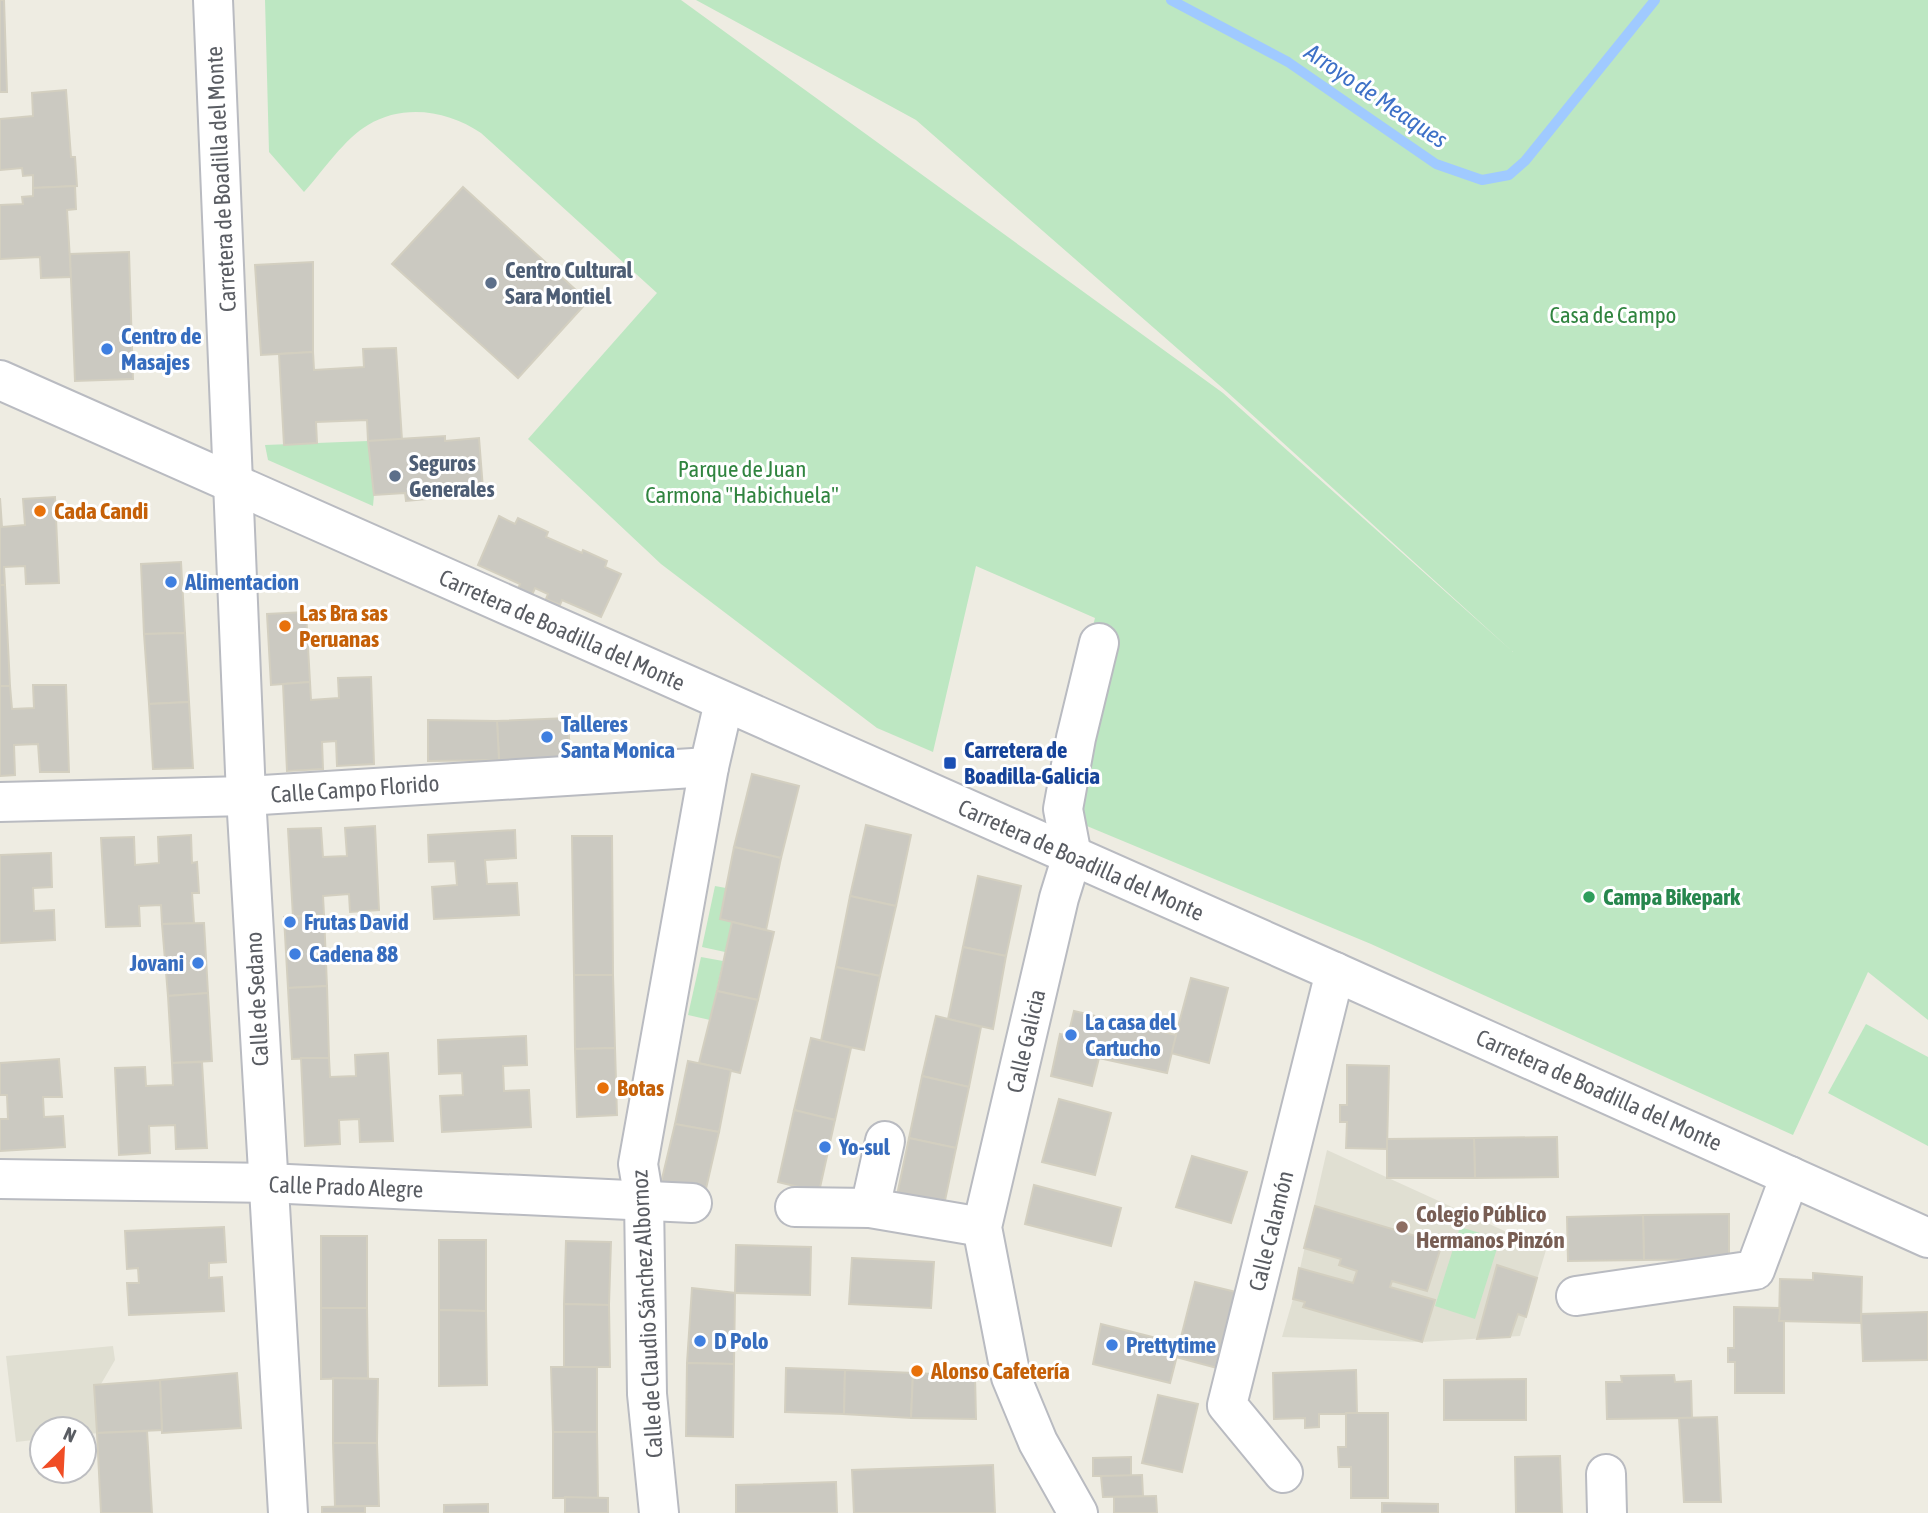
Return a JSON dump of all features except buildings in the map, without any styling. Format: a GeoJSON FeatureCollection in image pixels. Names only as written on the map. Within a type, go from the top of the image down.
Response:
{"type":"FeatureCollection","features":[{"type":"Feature","properties":{"kind":"street","name":"Carretera de Boadilla del Monte"},"geometry":{"type":"LineString","coordinates":[[212,0],[233,484]]}},
{"type":"Feature","properties":{"kind":"street","name":"Carretera de Boadilla del Monte"},"geometry":{"type":"LineString","coordinates":[[0,380],[1928,1238]]}},
{"type":"Feature","properties":{"kind":"street","name":"Calle de Sedano"},"geometry":{"type":"LineString","coordinates":[[233,484],[246,796],[288,1513]]}},
{"type":"Feature","properties":{"kind":"street"},"geometry":{"type":"LineString","coordinates":[[1072,856],[1063,809],[1098,643]]}},
{"type":"Feature","properties":{"kind":"street","name":"Calle de Claudio Sánchez Albornoz"},"geometry":{"type":"LineString","coordinates":[[659,1513],[648,1394],[644,1200],[638,1164],[709,767],[724,702]]}},
{"type":"Feature","properties":{"kind":"street","name":"Calle Campo Florido"},"geometry":{"type":"LineString","coordinates":[[0,802],[246,796],[709,767]]}},
{"type":"Feature","properties":{"kind":"street","name":"Calle Galicia"},"geometry":{"type":"LineString","coordinates":[[1072,856],[1059,898],[982,1227],[1011,1377],[1038,1442],[1078,1513]]}},
{"type":"Feature","properties":{"kind":"street","name":"Calle Calamón"},"geometry":{"type":"LineString","coordinates":[[1283,1473],[1227,1405],[1335,972]]}},
{"type":"Feature","properties":{"kind":"street"},"geometry":{"type":"LineString","coordinates":[[870,1208],[885,1141]]}},
{"type":"Feature","properties":{"kind":"street"},"geometry":{"type":"LineString","coordinates":[[1576,1296],[1755,1270],[1790,1176]]}},
{"type":"Feature","properties":{"kind":"street","name":"Calle Prado Alegre"},"geometry":{"type":"LineString","coordinates":[[0,1179],[267,1184],[692,1203]]}},
{"type":"Feature","properties":{"kind":"street"},"geometry":{"type":"LineString","coordinates":[[794,1207],[870,1208],[982,1227]]}},
{"type":"Feature","properties":{"kind":"street"},"geometry":{"type":"LineString","coordinates":[[1606,1474],[1607,1513]]}},
{"type":"Feature","properties":{"kind":"shaded area","name":"Colegio Público Hermanos Pinzón"},"geometry":{"type":"Polygon","coordinates":[[[1327,1150],[1546,1250],[1520,1336],[1422,1342],[1282,1337],[1327,1150]]]}},
{"type":"Feature","properties":{"kind":"shaded area"},"geometry":{"type":"Polygon","coordinates":[[[113,1346],[115,1360],[101,1384],[160,1380],[162,1430],[98,1433],[98,1415],[28,1415],[28,1441],[16,1442],[6,1356],[113,1346]]]}},
{"type":"Feature","properties":{"kind":"green space"},"geometry":{"type":"Polygon","coordinates":[[[265,0],[681,0],[1223,393],[1513,652],[1226,391],[916,120],[696,0],[1928,0],[1928,1020],[1868,972],[1793,1135],[1371,944],[1046,809],[1095,618],[976,566],[933,752],[877,728],[661,564],[528,439],[657,293],[481,133],[455,119],[426,112],[382,118],[359,131],[343,146],[304,192],[269,152],[265,0]]]}},
{"type":"Feature","properties":{"kind":"green space"},"geometry":{"type":"Polygon","coordinates":[[[368,441],[373,506],[268,460],[265,445],[368,441]]]}},
{"type":"Feature","properties":{"kind":"green space"},"geometry":{"type":"Polygon","coordinates":[[[715,886],[726,888],[720,919],[732,922],[725,952],[702,947],[715,886]]]}},
{"type":"Feature","properties":{"kind":"green space"},"geometry":{"type":"Polygon","coordinates":[[[701,957],[723,961],[710,1020],[688,1015],[701,957]]]}},
{"type":"Feature","properties":{"kind":"green space"},"geometry":{"type":"Polygon","coordinates":[[[1866,1024],[1928,1057],[1928,1146],[1828,1093],[1866,1024]]]}},
{"type":"Feature","properties":{"kind":"green space"},"geometry":{"type":"Polygon","coordinates":[[[1460,1227],[1500,1239],[1475,1319],[1435,1306],[1460,1227]]]}},
{"type":"Feature","properties":{"kind":"waterway","name":"Arroyo de Meaques"},"geometry":{"type":"LineString","coordinates":[[1171,0],[1288,62],[1436,164],[1482,180],[1509,175],[1525,161],[1655,0]]}},
{"type":"Feature","properties":{"kind":"place","name":"Centro Cultural Sara Montiel"},"geometry":{"type":"Point","coordinates":[491,283]}},
{"type":"Feature","properties":{"kind":"place","name":"Centro de Masajes"},"geometry":{"type":"Point","coordinates":[107,349]}},
{"type":"Feature","properties":{"kind":"place","name":"Seguros Generales"},"geometry":{"type":"Point","coordinates":[395,476]}},
{"type":"Feature","properties":{"kind":"place","name":"Cada Candi"},"geometry":{"type":"Point","coordinates":[40,511]}},
{"type":"Feature","properties":{"kind":"place","name":"Alimentacion"},"geometry":{"type":"Point","coordinates":[171,582]}},
{"type":"Feature","properties":{"kind":"place","name":"Las Bra sas Peruanas"},"geometry":{"type":"Point","coordinates":[285,626]}},
{"type":"Feature","properties":{"kind":"place","name":"Talleres Santa Monica"},"geometry":{"type":"Point","coordinates":[547,737]}},
{"type":"Feature","properties":{"kind":"place","name":"Carretera de Boadilla-Galicia"},"geometry":{"type":"Point","coordinates":[950,763]}},
{"type":"Feature","properties":{"kind":"place","name":"Campa Bikepark"},"geometry":{"type":"Point","coordinates":[1589,897]}},
{"type":"Feature","properties":{"kind":"place","name":"Frutas David"},"geometry":{"type":"Point","coordinates":[290,922]}},
{"type":"Feature","properties":{"kind":"place","name":"Cadena 88"},"geometry":{"type":"Point","coordinates":[295,954]}},
{"type":"Feature","properties":{"kind":"place","name":"Jovani"},"geometry":{"type":"Point","coordinates":[198,963]}},
{"type":"Feature","properties":{"kind":"place","name":"La casa del Cartucho"},"geometry":{"type":"Point","coordinates":[1071,1035]}},
{"type":"Feature","properties":{"kind":"place","name":"Botas"},"geometry":{"type":"Point","coordinates":[603,1088]}},
{"type":"Feature","properties":{"kind":"place","name":"Yo-sul"},"geometry":{"type":"Point","coordinates":[825,1147]}},
{"type":"Feature","properties":{"kind":"place","name":"Colegio Público Hermanos Pinzón"},"geometry":{"type":"Point","coordinates":[1402,1227]}},
{"type":"Feature","properties":{"kind":"place","name":"D Polo"},"geometry":{"type":"Point","coordinates":[700,1341]}},
{"type":"Feature","properties":{"kind":"place","name":"Prettytime"},"geometry":{"type":"Point","coordinates":[1112,1345]}},
{"type":"Feature","properties":{"kind":"place","name":"Alonso Cafetería"},"geometry":{"type":"Point","coordinates":[917,1371]}},
{"type":"Feature","properties":{"kind":"park label","name":"Casa de Campo"},"geometry":{"type":"Point","coordinates":[1613,315]}},
{"type":"Feature","properties":{"kind":"park label","name":"Parque de Juan Carmona \"Habichuela\""},"geometry":{"type":"Point","coordinates":[742,482]}}]}
